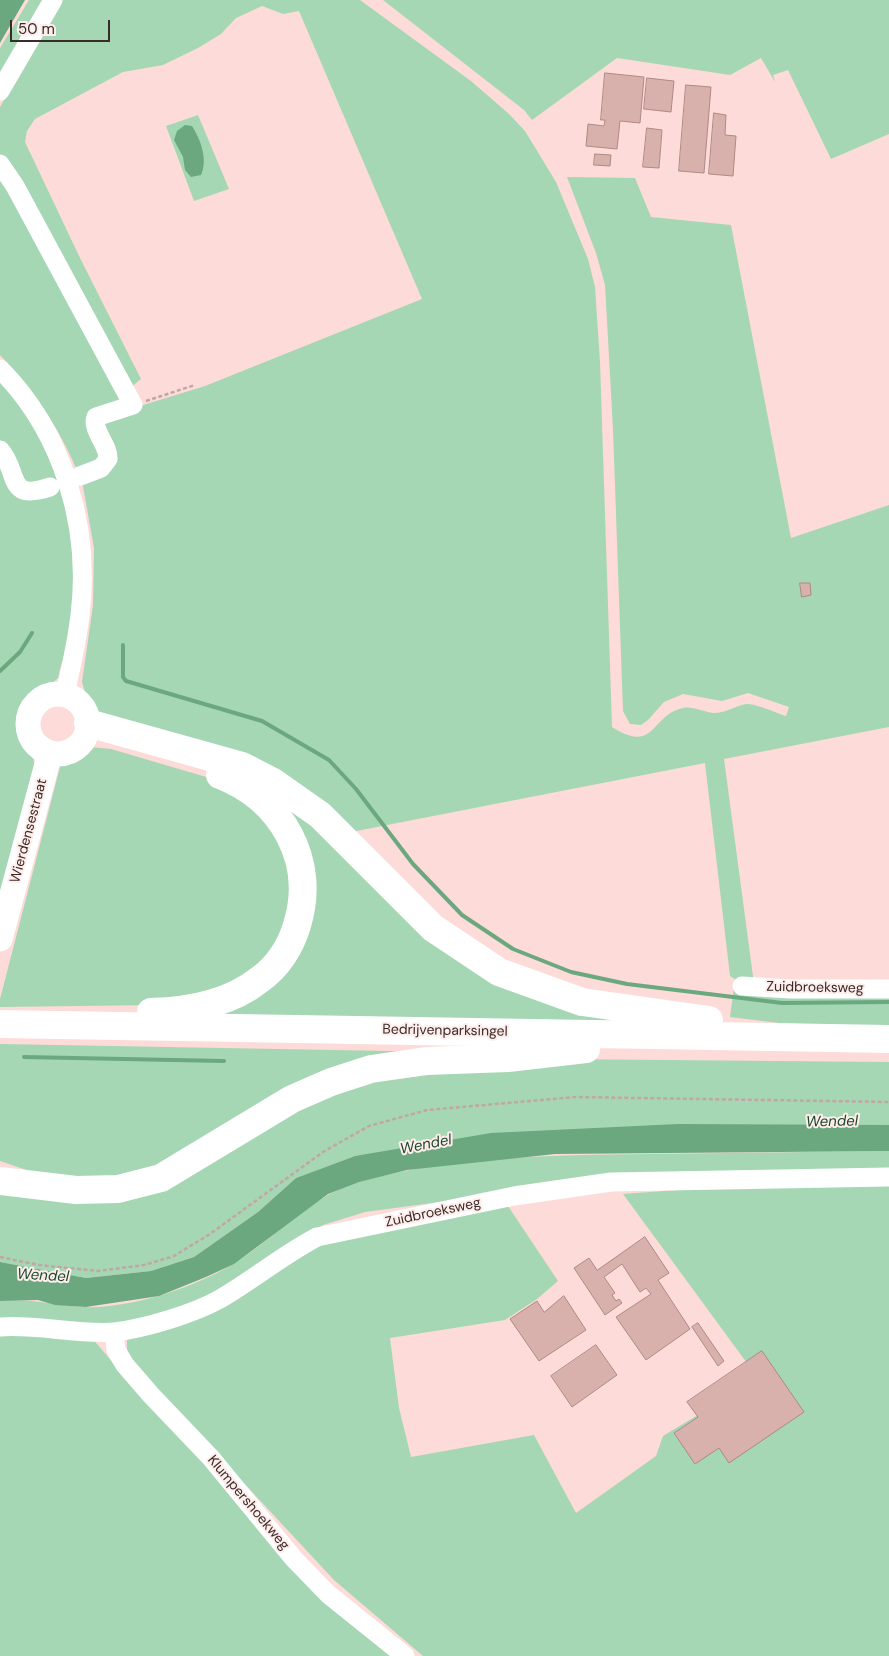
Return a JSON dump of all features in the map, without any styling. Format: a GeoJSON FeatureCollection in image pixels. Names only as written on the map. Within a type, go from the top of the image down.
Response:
{"type":"FeatureCollection","features":[{"type":"Feature","properties":{"kind":"highway"},"geometry":{"type":"LineString","coordinates":[[0,1017],[155,1012],[208,1005],[242,992],[260,980],[277,963],[293,939],[300,916],[304,887],[302,864],[291,837],[272,810],[250,790],[211,771],[145,753],[86,731]]}},
{"type":"Feature","properties":{"kind":"highway"},"geometry":{"type":"LineString","coordinates":[[86,731],[233,764],[274,782],[320,815],[433,928],[499,972],[582,1002],[627,1010],[737,1024],[800,1038]]}},
{"type":"Feature","properties":{"kind":"highway","name":"Bedrijvenparksingel"},"geometry":{"type":"LineString","coordinates":[[0,1024],[889,1039]]}},
{"type":"Feature","properties":{"kind":"highway","name":"Bedrijvenparksingel"},"geometry":{"type":"LineString","coordinates":[[0,1039],[889,1053]]}},
{"type":"Feature","properties":{"kind":"highway"},"geometry":{"type":"LineString","coordinates":[[0,1181],[44,1184],[76,1190],[118,1188],[161,1178],[292,1099],[371,1069],[426,1061],[508,1058],[586,1049]]}},
{"type":"Feature","properties":{"kind":"highway"},"geometry":{"type":"LineString","coordinates":[[0,1168],[44,1184]]}},
{"type":"Feature","properties":{"kind":"main road"},"geometry":{"type":"LineString","coordinates":[[54,693],[64,694],[74,698],[81,705],[86,731],[71,751],[61,754],[50,753],[42,750],[31,738],[27,728],[28,715],[35,703],[43,697],[54,693]]}},
{"type":"Feature","properties":{"kind":"main road","name":"Wierdensestraat"},"geometry":{"type":"LineString","coordinates":[[0,939],[50,753]]}},
{"type":"Feature","properties":{"kind":"street"},"geometry":{"type":"LineString","coordinates":[[0,91],[53,0]]}},
{"type":"Feature","properties":{"kind":"street"},"geometry":{"type":"LineString","coordinates":[[0,164],[15,186],[133,405],[96,417],[95,424],[107,448],[108,460],[101,468],[80,476]]}},
{"type":"Feature","properties":{"kind":"street"},"geometry":{"type":"LineString","coordinates":[[0,369],[31,408],[49,438],[70,491],[78,522],[82,554],[81,606],[74,654],[64,694]]}},
{"type":"Feature","properties":{"kind":"street"},"geometry":{"type":"LineString","coordinates":[[0,450],[14,481],[20,489],[32,492],[50,487]]}},
{"type":"Feature","properties":{"kind":"street","name":"Zuidbroeksweg"},"geometry":{"type":"LineString","coordinates":[[742,986],[790,989],[889,989]]}},
{"type":"Feature","properties":{"kind":"street","name":"Zuidbroeksweg"},"geometry":{"type":"LineString","coordinates":[[0,1327],[36,1326],[114,1332],[164,1320],[218,1300],[296,1249],[318,1237],[514,1196],[611,1182],[889,1177]]}},
{"type":"Feature","properties":{"kind":"street","name":"Klumpershoekweg"},"geometry":{"type":"LineString","coordinates":[[114,1332],[116,1350],[125,1365],[211,1458],[294,1558],[328,1594],[405,1656]]}},
{"type":"Feature","properties":{"kind":"path"},"geometry":{"type":"LineString","coordinates":[[133,405],[194,385]]}},
{"type":"Feature","properties":{"kind":"path"},"geometry":{"type":"LineString","coordinates":[[0,1257],[39,1265],[98,1272],[144,1265],[174,1256],[210,1234],[323,1152],[369,1126],[427,1110],[576,1097],[889,1102]]}},
{"type":"Feature","properties":{"kind":"shaded area"},"geometry":{"type":"Polygon","coordinates":[[[29,0],[45,0],[0,79],[0,48],[29,0]]]}},
{"type":"Feature","properties":{"kind":"shaded area"},"geometry":{"type":"Polygon","coordinates":[[[61,0],[360,0],[471,81],[509,114],[525,131],[556,182],[588,259],[595,287],[600,362],[612,727],[626,735],[637,737],[645,735],[672,712],[683,708],[713,713],[750,704],[786,716],[789,707],[748,693],[722,701],[683,694],[664,702],[641,725],[630,724],[623,711],[613,429],[605,285],[596,253],[567,177],[635,178],[651,217],[731,225],[791,538],[889,505],[889,727],[724,759],[754,984],[743,984],[730,976],[705,763],[346,833],[98,719],[89,706],[82,682],[93,605],[94,548],[82,481],[99,475],[101,418],[205,386],[422,299],[299,11],[283,14],[262,6],[236,18],[221,34],[198,48],[163,65],[123,72],[35,119],[27,131],[25,142],[80,258],[141,379],[130,388],[0,155],[0,107],[61,0]]]}},
{"type":"Feature","properties":{"kind":"shaded area"},"geometry":{"type":"Polygon","coordinates":[[[383,0],[889,0],[889,134],[831,159],[788,70],[773,75],[775,82],[761,58],[730,75],[617,58],[532,120],[524,110],[383,0]]]}},
{"type":"Feature","properties":{"kind":"shaded area"},"geometry":{"type":"Polygon","coordinates":[[[198,115],[229,189],[194,201],[166,126],[198,115]]]}},
{"type":"Feature","properties":{"kind":"shaded area"},"geometry":{"type":"Polygon","coordinates":[[[0,167],[126,401],[98,415],[108,451],[79,475],[64,442],[46,411],[0,355],[0,167]]]}},
{"type":"Feature","properties":{"kind":"shaded area"},"geometry":{"type":"Polygon","coordinates":[[[0,378],[16,397],[30,419],[54,465],[70,515],[75,540],[77,573],[71,633],[58,678],[29,701],[25,706],[21,720],[23,733],[33,756],[33,780],[22,838],[0,912],[0,378]]]}},
{"type":"Feature","properties":{"kind":"shaded area"},"geometry":{"type":"Polygon","coordinates":[[[90,747],[111,749],[213,779],[249,796],[286,838],[297,907],[256,976],[157,1005],[0,1007],[0,999],[61,763],[90,747]]]}},
{"type":"Feature","properties":{"kind":"shaded area"},"geometry":{"type":"Polygon","coordinates":[[[243,782],[272,785],[462,954],[717,1026],[137,1017],[255,990],[309,885],[243,782]]]}},
{"type":"Feature","properties":{"kind":"shaded area"},"geometry":{"type":"Polygon","coordinates":[[[734,987],[889,993],[889,1027],[779,1023],[730,1017],[734,987]]]}},
{"type":"Feature","properties":{"kind":"shaded area"},"geometry":{"type":"Polygon","coordinates":[[[0,1044],[445,1052],[373,1063],[158,1167],[116,1179],[44,1176],[0,1161],[0,1044]]]}},
{"type":"Feature","properties":{"kind":"shaded area"},"geometry":{"type":"Polygon","coordinates":[[[554,1059],[889,1062],[889,1125],[355,1156],[296,1178],[258,1212],[194,1257],[151,1271],[86,1278],[0,1262],[0,1186],[117,1195],[334,1087],[554,1059]]]}},
{"type":"Feature","properties":{"kind":"shaded area"},"geometry":{"type":"Polygon","coordinates":[[[889,1151],[889,1172],[514,1192],[365,1212],[323,1225],[217,1296],[133,1323],[0,1323],[0,1301],[21,1300],[83,1307],[101,1307],[141,1301],[180,1289],[233,1264],[310,1206],[343,1187],[361,1181],[432,1166],[539,1156],[889,1151]]]}},
{"type":"Feature","properties":{"kind":"shaded area"},"geometry":{"type":"Polygon","coordinates":[[[889,1183],[889,1656],[423,1656],[334,1580],[133,1364],[127,1352],[127,1340],[135,1333],[323,1239],[508,1206],[558,1281],[537,1299],[505,1320],[390,1338],[399,1408],[411,1457],[534,1435],[576,1513],[656,1456],[663,1436],[731,1395],[755,1374],[623,1194],[678,1190],[889,1183]]]}},
{"type":"Feature","properties":{"kind":"shaded area"},"geometry":{"type":"Polygon","coordinates":[[[0,1332],[92,1338],[125,1377],[394,1656],[0,1656],[0,1332]]]}},
{"type":"Feature","properties":{"kind":"water"},"geometry":{"type":"Polygon","coordinates":[[[0,0],[25,0],[0,43],[0,0]]]}},
{"type":"Feature","properties":{"kind":"water"},"geometry":{"type":"Polygon","coordinates":[[[185,125],[192,126],[201,144],[204,163],[201,175],[191,177],[185,170],[183,157],[174,140],[177,131],[185,125]]]}},
{"type":"Feature","properties":{"kind":"water","name":"Wendel"},"geometry":{"type":"Polygon","coordinates":[[[678,1124],[889,1125],[889,1151],[555,1154],[407,1170],[359,1182],[328,1194],[234,1264],[159,1296],[86,1307],[55,1305],[38,1300],[0,1301],[0,1262],[86,1278],[151,1271],[194,1257],[258,1212],[296,1178],[355,1156],[491,1133],[678,1124]]]}},
{"type":"Feature","properties":{"kind":"building"},"geometry":{"type":"Polygon","coordinates":[[[605,73],[644,77],[640,123],[620,121],[617,149],[586,146],[588,124],[604,126],[605,120],[601,120],[605,73]]]}},
{"type":"Feature","properties":{"kind":"building"},"geometry":{"type":"Polygon","coordinates":[[[647,78],[674,81],[671,112],[644,109],[647,78]]]}},
{"type":"Feature","properties":{"kind":"building"},"geometry":{"type":"Polygon","coordinates":[[[686,85],[711,87],[704,173],[679,171],[686,85]]]}},
{"type":"Feature","properties":{"kind":"building"},"geometry":{"type":"Polygon","coordinates":[[[714,113],[726,115],[725,135],[736,136],[733,176],[709,174],[714,113]]]}},
{"type":"Feature","properties":{"kind":"building"},"geometry":{"type":"Polygon","coordinates":[[[647,128],[662,130],[659,168],[643,167],[647,128]]]}},
{"type":"Feature","properties":{"kind":"building"},"geometry":{"type":"Polygon","coordinates":[[[595,154],[611,155],[610,166],[594,165],[595,154]]]}},
{"type":"Feature","properties":{"kind":"building"},"geometry":{"type":"Polygon","coordinates":[[[800,583],[810,583],[811,595],[802,597],[800,583]]]}},
{"type":"Feature","properties":{"kind":"building"},"geometry":{"type":"Polygon","coordinates":[[[645,1237],[669,1273],[658,1280],[690,1329],[646,1360],[616,1317],[651,1294],[646,1288],[640,1292],[622,1264],[604,1277],[615,1293],[612,1295],[616,1301],[619,1299],[622,1303],[605,1315],[574,1268],[589,1258],[597,1270],[645,1237]]]}},
{"type":"Feature","properties":{"kind":"building"},"geometry":{"type":"Polygon","coordinates":[[[564,1296],[586,1330],[539,1361],[510,1319],[537,1301],[544,1312],[564,1296]]]}},
{"type":"Feature","properties":{"kind":"building"},"geometry":{"type":"Polygon","coordinates":[[[698,1323],[724,1361],[718,1366],[692,1327],[698,1323]]]}},
{"type":"Feature","properties":{"kind":"building"},"geometry":{"type":"Polygon","coordinates":[[[596,1345],[617,1375],[572,1407],[551,1376],[596,1345]]]}},
{"type":"Feature","properties":{"kind":"building"},"geometry":{"type":"Polygon","coordinates":[[[762,1351],[804,1412],[729,1463],[719,1448],[695,1464],[674,1433],[698,1417],[687,1402],[762,1351]]]}},
{"type":"Feature","properties":{"kind":"waterway"},"geometry":{"type":"LineString","coordinates":[[0,671],[20,652],[32,633]]}},
{"type":"Feature","properties":{"kind":"waterway"},"geometry":{"type":"LineString","coordinates":[[123,645],[123,677],[126,681],[262,721],[329,760],[356,789],[413,864],[462,915],[513,949],[571,972],[627,984],[782,1003],[889,1002]]}},
{"type":"Feature","properties":{"kind":"waterway"},"geometry":{"type":"LineString","coordinates":[[24,1057],[224,1061]]}}]}
